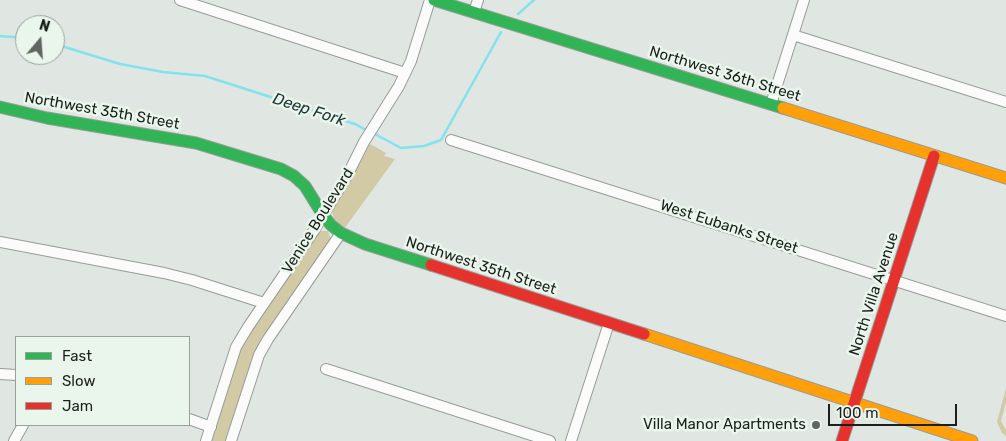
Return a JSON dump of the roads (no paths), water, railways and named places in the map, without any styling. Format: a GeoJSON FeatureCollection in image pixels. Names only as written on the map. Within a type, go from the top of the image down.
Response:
{"type":"FeatureCollection","features":[{"type":"Feature","properties":{"kind":"street"},"geometry":{"type":"LineString","coordinates":[[180,0],[405,73]]}},
{"type":"Feature","properties":{"kind":"street","name":"Venice Boulevard"},"geometry":{"type":"LineString","coordinates":[[206,441],[236,347],[323,216],[405,73],[430,0]]}},
{"type":"Feature","properties":{"kind":"street","name":"Northwest 36th Street"},"geometry":{"type":"LineString","coordinates":[[434,0],[1006,178]]}},
{"type":"Feature","properties":{"kind":"street"},"geometry":{"type":"LineString","coordinates":[[474,12],[478,0]]}},
{"type":"Feature","properties":{"kind":"street"},"geometry":{"type":"LineString","coordinates":[[771,104],[804,0]]}},
{"type":"Feature","properties":{"kind":"street"},"geometry":{"type":"LineString","coordinates":[[793,35],[1006,102]]}},
{"type":"Feature","properties":{"kind":"street","name":"Northwest 35th Street"},"geometry":{"type":"LineString","coordinates":[[0,107],[47,118],[196,143],[276,167],[288,172],[299,180],[323,216],[340,233],[364,244],[972,441]]}},
{"type":"Feature","properties":{"kind":"street","name":"West Eubanks Street"},"geometry":{"type":"LineString","coordinates":[[451,140],[1006,316]]}},
{"type":"Feature","properties":{"kind":"street","name":"North Villa Avenue"},"geometry":{"type":"LineString","coordinates":[[842,441],[934,156]]}},
{"type":"Feature","properties":{"kind":"street","name":"Venice Boulevard"},"geometry":{"type":"LineString","coordinates":[[231,441],[259,355],[340,233]]}},
{"type":"Feature","properties":{"kind":"street"},"geometry":{"type":"LineString","coordinates":[[0,242],[164,273],[264,303]]}},
{"type":"Feature","properties":{"kind":"street"},"geometry":{"type":"LineString","coordinates":[[571,441],[609,323]]}},
{"type":"Feature","properties":{"kind":"street"},"geometry":{"type":"LineString","coordinates":[[326,369],[550,441]]}},
{"type":"Feature","properties":{"kind":"street"},"geometry":{"type":"LineString","coordinates":[[0,374],[15,375]]}},
{"type":"Feature","properties":{"kind":"street"},"geometry":{"type":"LineString","coordinates":[[190,419],[211,427]]}},
{"type":"Feature","properties":{"kind":"street"},"geometry":{"type":"LineString","coordinates":[[14,441],[22,426]]}},
{"type":"Feature","properties":{"kind":"waterway","name":"Deep Fork"},"geometry":{"type":"LineString","coordinates":[[518,14],[534,0]]}},
{"type":"Feature","properties":{"kind":"waterway","name":"Deep Fork"},"geometry":{"type":"LineString","coordinates":[[373,133],[401,148],[424,146],[441,140],[501,32]]}},
{"type":"Feature","properties":{"kind":"waterway","name":"Deep Fork"},"geometry":{"type":"LineString","coordinates":[[0,36],[15,37]]}},
{"type":"Feature","properties":{"kind":"waterway","name":"Deep Fork"},"geometry":{"type":"LineString","coordinates":[[65,47],[120,64],[163,72],[205,76],[355,124],[368,131]]}},
{"type":"Feature","properties":{"kind":"place","name":"Villa Manor Apartments"},"geometry":{"type":"Point","coordinates":[816,425]}}]}
